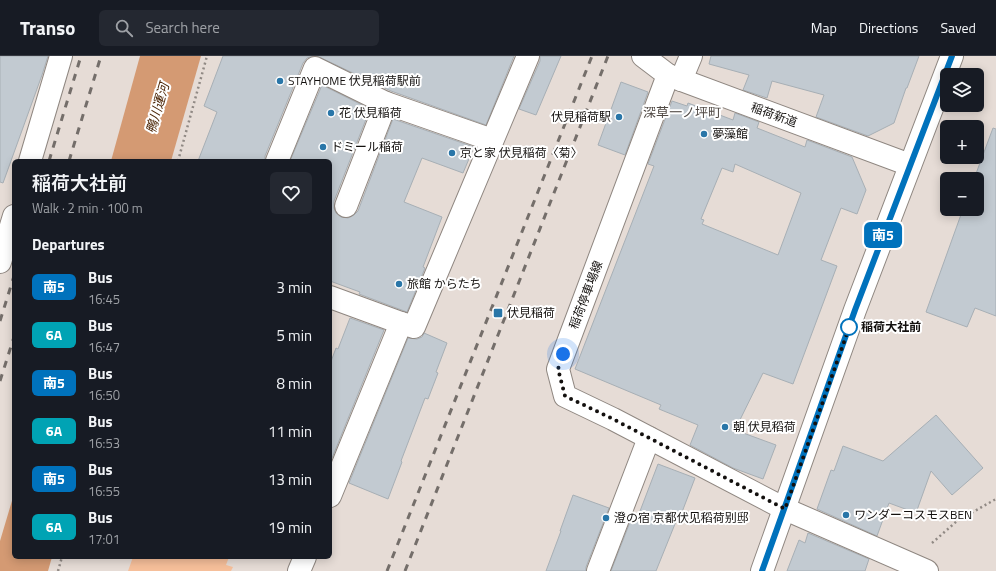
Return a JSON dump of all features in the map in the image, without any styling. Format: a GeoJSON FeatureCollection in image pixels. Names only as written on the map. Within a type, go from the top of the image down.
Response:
{"type":"FeatureCollection","features":[{"type":"Feature","properties":{"kind":"street"},"geometry":{"type":"LineString","coordinates":[[31,159],[61,56]]}},
{"type":"Feature","properties":{"kind":"street"},"geometry":{"type":"LineString","coordinates":[[332,298],[414,327],[528,56]]}},
{"type":"Feature","properties":{"kind":"street","name":"稲荷新道"},"geometry":{"type":"LineString","coordinates":[[643,56],[675,78],[910,165]]}},
{"type":"Feature","properties":{"kind":"street","name":"稲荷停車場線"},"geometry":{"type":"LineString","coordinates":[[691,56],[675,78],[558,369],[565,396],[785,509],[920,568]]}},
{"type":"Feature","properties":{"kind":"street"},"geometry":{"type":"LineString","coordinates":[[762,571],[855,310],[952,56]]}},
{"type":"Feature","properties":{"kind":"street"},"geometry":{"type":"LineString","coordinates":[[277,159],[315,68],[386,103],[492,140]]}},
{"type":"Feature","properties":{"kind":"street"},"geometry":{"type":"LineString","coordinates":[[346,206],[386,103]]}},
{"type":"Feature","properties":{"kind":"street"},"geometry":{"type":"LineString","coordinates":[[0,262],[12,223]]}},
{"type":"Feature","properties":{"kind":"street"},"geometry":{"type":"LineString","coordinates":[[332,491],[401,322]]}},
{"type":"Feature","properties":{"kind":"street"},"geometry":{"type":"LineString","coordinates":[[598,571],[649,438]]}},
{"type":"Feature","properties":{"kind":"street"},"geometry":{"type":"LineString","coordinates":[[299,571],[304,559]]}},
{"type":"Feature","properties":{"kind":"path"},"geometry":{"type":"LineString","coordinates":[[179,159],[207,56]]}},
{"type":"Feature","properties":{"kind":"path"},"geometry":{"type":"LineString","coordinates":[[920,568],[930,544],[957,521],[996,499]]}},
{"type":"Feature","properties":{"kind":"path"},"geometry":{"type":"LineString","coordinates":[[58,571],[61,559]]}},
{"type":"Feature","properties":{"kind":"shaded area"},"geometry":{"type":"Polygon","coordinates":[[[132,559],[228,559],[226,565],[233,567],[231,571],[128,571],[132,559]]]}},
{"type":"Feature","properties":{"kind":"water","name":"鴨川運河"},"geometry":{"type":"Polygon","coordinates":[[[140,56],[201,56],[172,159],[112,159],[140,56]]]}},
{"type":"Feature","properties":{"kind":"water"},"geometry":{"type":"Polygon","coordinates":[[[12,501],[12,559],[51,559],[48,571],[0,571],[0,541],[12,501]]]}},
{"type":"Feature","properties":{"kind":"building"},"geometry":{"type":"Polygon","coordinates":[[[0,56],[48,56],[3,183],[0,182],[0,56]]]}},
{"type":"Feature","properties":{"kind":"building"},"geometry":{"type":"Polygon","coordinates":[[[223,56],[313,56],[307,58],[303,63],[265,159],[199,159],[217,112],[204,106],[223,56]]]}},
{"type":"Feature","properties":{"kind":"building"},"geometry":{"type":"Polygon","coordinates":[[[317,56],[514,56],[486,125],[391,91],[317,56]]]}},
{"type":"Feature","properties":{"kind":"building"},"geometry":{"type":"Polygon","coordinates":[[[540,56],[561,56],[536,115],[519,109],[540,61],[540,56]]]}},
{"type":"Feature","properties":{"kind":"building"},"geometry":{"type":"Polygon","coordinates":[[[711,56],[919,56],[894,123],[868,136],[816,117],[824,95],[772,81],[767,98],[743,90],[749,75],[709,64],[711,56]]]}},
{"type":"Feature","properties":{"kind":"building","name":"伏見稲荷駅"},"geometry":{"type":"Polygon","coordinates":[[[621,82],[648,92],[625,155],[598,145],[621,82]]]}},
{"type":"Feature","properties":{"kind":"building"},"geometry":{"type":"Polygon","coordinates":[[[322,85],[370,109],[334,201],[336,213],[341,217],[348,218],[358,211],[393,119],[474,147],[463,173],[422,158],[404,202],[442,217],[423,267],[425,268],[407,312],[359,294],[360,292],[332,282],[332,159],[291,159],[322,85]]]}},
{"type":"Feature","properties":{"kind":"building"},"geometry":{"type":"Polygon","coordinates":[[[672,101],[687,106],[688,103],[733,120],[735,113],[759,122],[757,128],[805,147],[807,140],[852,157],[866,190],[857,214],[841,208],[821,260],[837,266],[793,384],[763,373],[735,430],[776,445],[763,479],[733,468],[690,445],[698,425],[659,409],[661,405],[575,369],[654,166],[648,164],[672,101]],[[735,164],[733,172],[722,168],[701,219],[704,220],[702,224],[778,255],[801,193],[735,164]]]}},
{"type":"Feature","properties":{"kind":"building"},"geometry":{"type":"Polygon","coordinates":[[[993,128],[996,129],[996,316],[975,308],[967,327],[926,312],[960,216],[984,216],[984,172],[977,172],[980,164],[984,164],[984,152],[993,128]]]}},
{"type":"Feature","properties":{"kind":"building"},"geometry":{"type":"Polygon","coordinates":[[[350,318],[384,330],[332,458],[332,359],[336,348],[338,349],[350,318]]]}},
{"type":"Feature","properties":{"kind":"building"},"geometry":{"type":"Polygon","coordinates":[[[424,333],[447,343],[436,372],[438,373],[428,399],[425,398],[388,499],[349,483],[408,338],[417,339],[422,337],[424,333]]]}},
{"type":"Feature","properties":{"kind":"building"},"geometry":{"type":"Polygon","coordinates":[[[936,415],[983,468],[952,495],[931,471],[916,513],[889,503],[877,536],[817,509],[831,470],[834,471],[843,446],[883,461],[936,415]]]}},
{"type":"Feature","properties":{"kind":"building"},"geometry":{"type":"Polygon","coordinates":[[[658,464],[695,478],[679,520],[677,519],[656,571],[611,571],[632,517],[637,519],[658,464]]]}},
{"type":"Feature","properties":{"kind":"building"},"geometry":{"type":"Polygon","coordinates":[[[573,495],[609,508],[586,567],[586,571],[546,571],[561,531],[573,495]]]}},
{"type":"Feature","properties":{"kind":"building"},"geometry":{"type":"Polygon","coordinates":[[[808,533],[869,559],[865,571],[787,571],[799,540],[805,543],[808,533]]]}},
{"type":"Feature","properties":{"kind":"railway"},"geometry":{"type":"LineString","coordinates":[[50,159],[81,56]]}},
{"type":"Feature","properties":{"kind":"railway"},"geometry":{"type":"LineString","coordinates":[[70,159],[101,56]]}},
{"type":"Feature","properties":{"kind":"railway"},"geometry":{"type":"LineString","coordinates":[[387,571],[592,56]]}},
{"type":"Feature","properties":{"kind":"railway"},"geometry":{"type":"LineString","coordinates":[[405,571],[608,56]]}},
{"type":"Feature","properties":{"kind":"railway"},"geometry":{"type":"LineString","coordinates":[[0,321],[12,282]]}},
{"type":"Feature","properties":{"kind":"railway"},"geometry":{"type":"LineString","coordinates":[[0,381],[12,343]]}},
{"type":"Feature","properties":{"kind":"bus line","name":"南5"},"geometry":{"type":"LineString","coordinates":[[762,571],[880,242],[952,56]]}},
{"type":"Feature","properties":{"kind":"place","name":"STAYHOME 伏見稲荷駅前"},"geometry":{"type":"Point","coordinates":[280,81]}},
{"type":"Feature","properties":{"kind":"place","name":"花 伏見稲荷"},"geometry":{"type":"Point","coordinates":[331,113]}},
{"type":"Feature","properties":{"kind":"place","name":"伏見稲荷駅"},"geometry":{"type":"Point","coordinates":[619,117]}},
{"type":"Feature","properties":{"kind":"place","name":"夢藻館"},"geometry":{"type":"Point","coordinates":[704,134]}},
{"type":"Feature","properties":{"kind":"place","name":"ドミール稲荷"},"geometry":{"type":"Point","coordinates":[323,147]}},
{"type":"Feature","properties":{"kind":"place","name":"京と家 伏見稲荷〈菊〉"},"geometry":{"type":"Point","coordinates":[452,153]}},
{"type":"Feature","properties":{"kind":"place","name":"旅館 からたち"},"geometry":{"type":"Point","coordinates":[399,284]}},
{"type":"Feature","properties":{"kind":"place","name":"伏見稲荷"},"geometry":{"type":"Point","coordinates":[498,313]}},
{"type":"Feature","properties":{"kind":"place","name":"稲荷大社前"},"geometry":{"type":"Point","coordinates":[849,327]}},
{"type":"Feature","properties":{"kind":"place","name":"朝 伏見稻荷"},"geometry":{"type":"Point","coordinates":[725,427]}},
{"type":"Feature","properties":{"kind":"place","name":"ワンダーコスモスBEN"},"geometry":{"type":"Point","coordinates":[846,515]}},
{"type":"Feature","properties":{"kind":"place","name":"澄の宿 京都伏见稻荷别邸"},"geometry":{"type":"Point","coordinates":[606,518]}},
{"type":"Feature","properties":{"kind":"district","name":"深草一ノ坪町"},"geometry":{"type":"Point","coordinates":[682,112]}},
{"type":"Feature","properties":{"kind":"route"},"geometry":{"type":"LineString","coordinates":[[563,354],[558,369],[565,396],[613,419],[785,509],[850,325],[849,327]]}}]}
